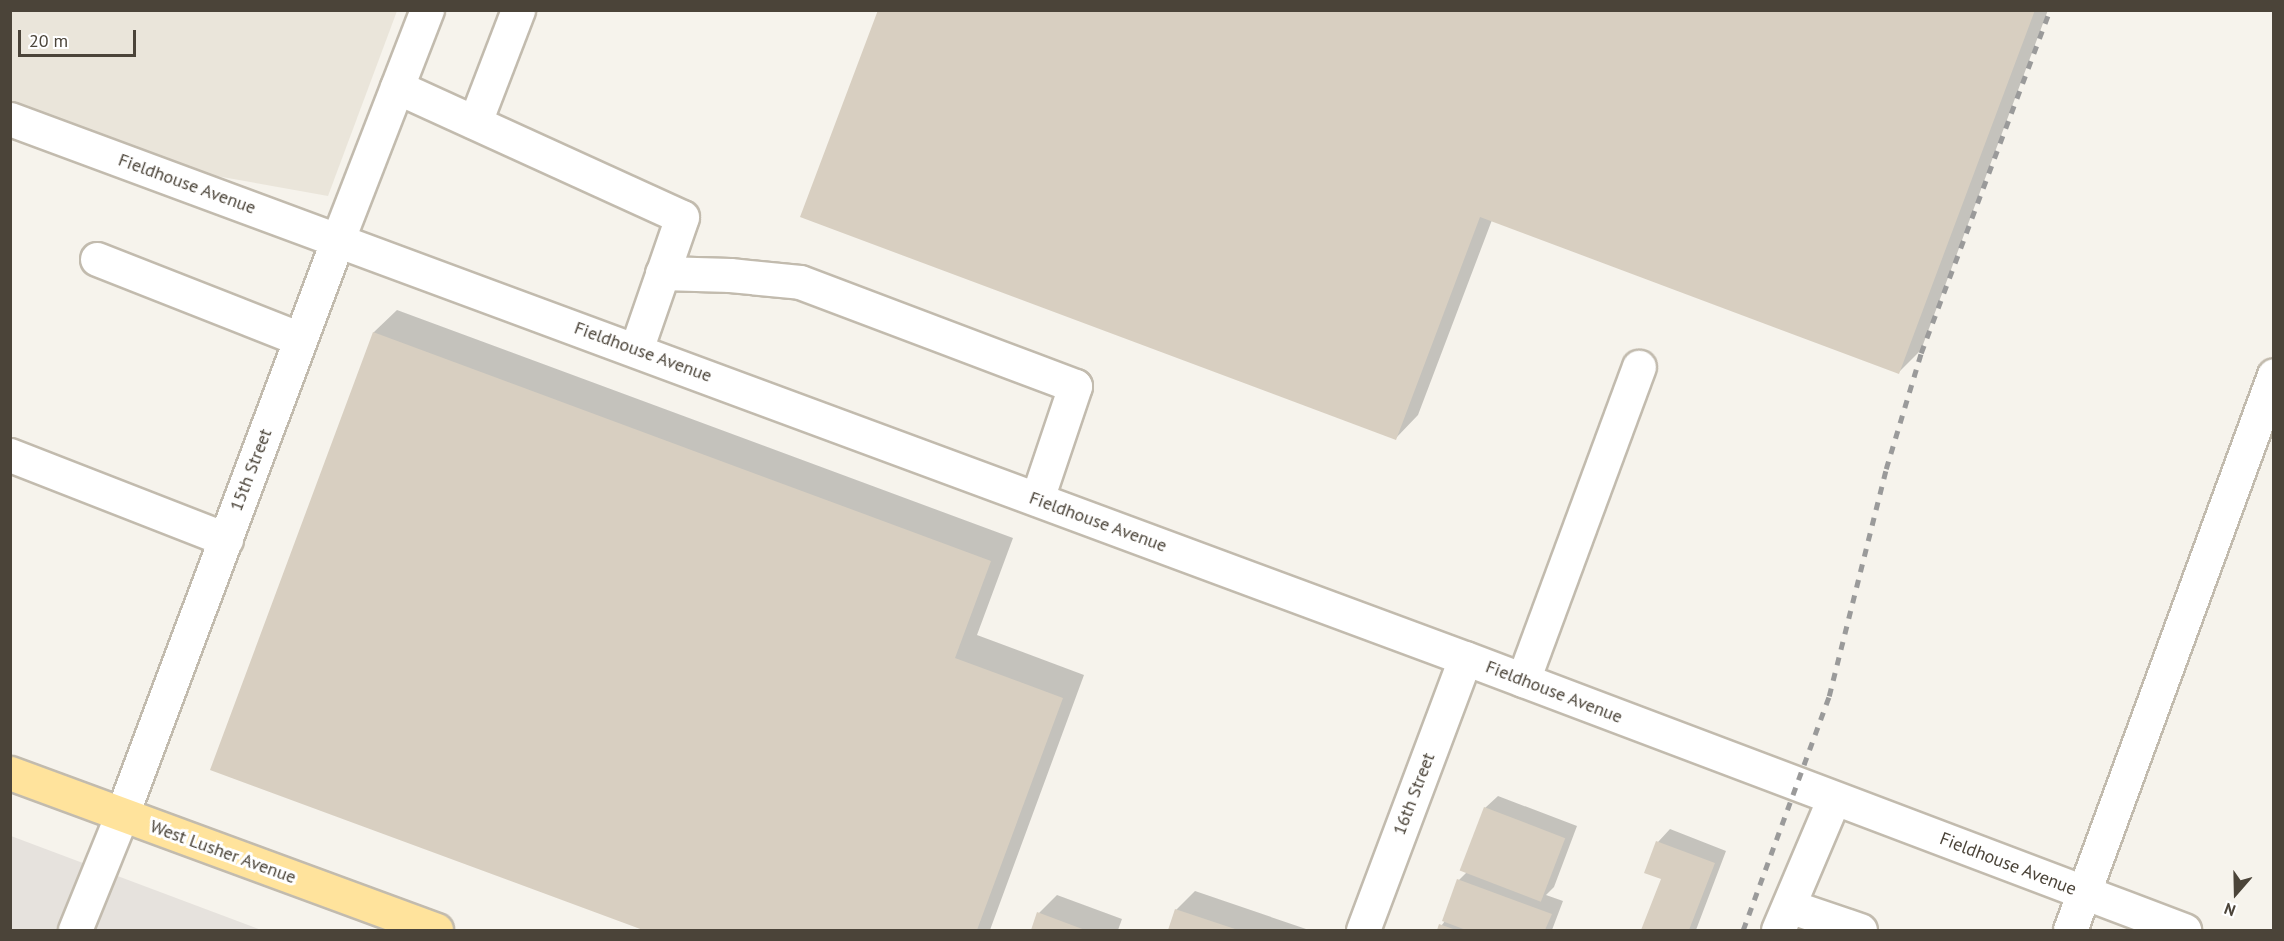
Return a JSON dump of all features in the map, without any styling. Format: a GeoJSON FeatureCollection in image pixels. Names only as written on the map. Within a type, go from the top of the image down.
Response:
{"type":"FeatureCollection","features":[{"type":"Feature","properties":{"kind":"main road","name":"West Lusher Avenue"},"geometry":{"type":"LineString","coordinates":[[10,772],[436,930]]}},
{"type":"Feature","properties":{"kind":"street","name":"15th Street"},"geometry":{"type":"LineString","coordinates":[[75,930],[122,814],[338,238],[428,10]]}},
{"type":"Feature","properties":{"kind":"street"},"geometry":{"type":"LineString","coordinates":[[475,122],[518,10]]}},
{"type":"Feature","properties":{"kind":"street"},"geometry":{"type":"LineString","coordinates":[[397,87],[682,217],[636,350]]}},
{"type":"Feature","properties":{"kind":"street","name":"Fieldhouse Avenue"},"geometry":{"type":"LineString","coordinates":[[10,119],[338,238],[1465,658],[2184,930]]}},
{"type":"Feature","properties":{"kind":"street"},"geometry":{"type":"LineString","coordinates":[[97,259],[300,339]]}},
{"type":"Feature","properties":{"kind":"street"},"geometry":{"type":"LineString","coordinates":[[662,273],[730,275],[800,282],[1075,386],[1037,500]]}},
{"type":"Feature","properties":{"kind":"street"},"geometry":{"type":"LineString","coordinates":[[1523,681],[1639,368]]}},
{"type":"Feature","properties":{"kind":"street"},"geometry":{"type":"LineString","coordinates":[[2070,930],[2274,375]]}},
{"type":"Feature","properties":{"kind":"street"},"geometry":{"type":"LineString","coordinates":[[10,455],[226,539]]}},
{"type":"Feature","properties":{"kind":"street","name":"16th Street"},"geometry":{"type":"LineString","coordinates":[[1363,930],[1465,658]]}},
{"type":"Feature","properties":{"kind":"street"},"geometry":{"type":"LineString","coordinates":[[1834,798],[1783,918],[1860,930]]}},
{"type":"Feature","properties":{"kind":"shaded area"},"geometry":{"type":"Polygon","coordinates":[[[10,11],[397,11],[328,196],[205,174],[11,102],[10,11]]]}},
{"type":"Feature","properties":{"kind":"shaded area"},"geometry":{"type":"Polygon","coordinates":[[[11,836],[261,930],[11,930],[11,836]]]}},
{"type":"Feature","properties":{"kind":"building"},"geometry":{"type":"Polygon","coordinates":[[[878,10],[2035,10],[1899,374],[1480,217],[1396,440],[800,217],[878,10]]]}},
{"type":"Feature","properties":{"kind":"building"},"geometry":{"type":"Polygon","coordinates":[[[373,332],[991,561],[955,658],[1063,698],[977,930],[643,930],[210,770],[373,332]]]}},
{"type":"Feature","properties":{"kind":"building"},"geometry":{"type":"Polygon","coordinates":[[[1484,807],[1565,838],[1541,902],[1460,870],[1484,807]]]}},
{"type":"Feature","properties":{"kind":"building"},"geometry":{"type":"Polygon","coordinates":[[[1656,841],[1715,863],[1689,930],[1641,930],[1661,879],[1644,873],[1656,841]]]}},
{"type":"Feature","properties":{"kind":"building"},"geometry":{"type":"Polygon","coordinates":[[[1457,879],[1552,914],[1545,930],[1466,930],[1442,921],[1457,879]]]}},
{"type":"Feature","properties":{"kind":"building"},"geometry":{"type":"Polygon","coordinates":[[[1175,909],[1238,930],[1168,930],[1175,909]]]}},
{"type":"Feature","properties":{"kind":"building"},"geometry":{"type":"Polygon","coordinates":[[[1037,912],[1085,930],[1031,930],[1037,912]]]}},
{"type":"Feature","properties":{"kind":"building"},"geometry":{"type":"Polygon","coordinates":[[[1439,924],[1456,930],[1437,930],[1439,924]]]}},
{"type":"Feature","properties":{"kind":"railway"},"geometry":{"type":"LineString","coordinates":[[1743,930],[1829,696],[1886,469],[1921,353],[2050,10]]}}]}
